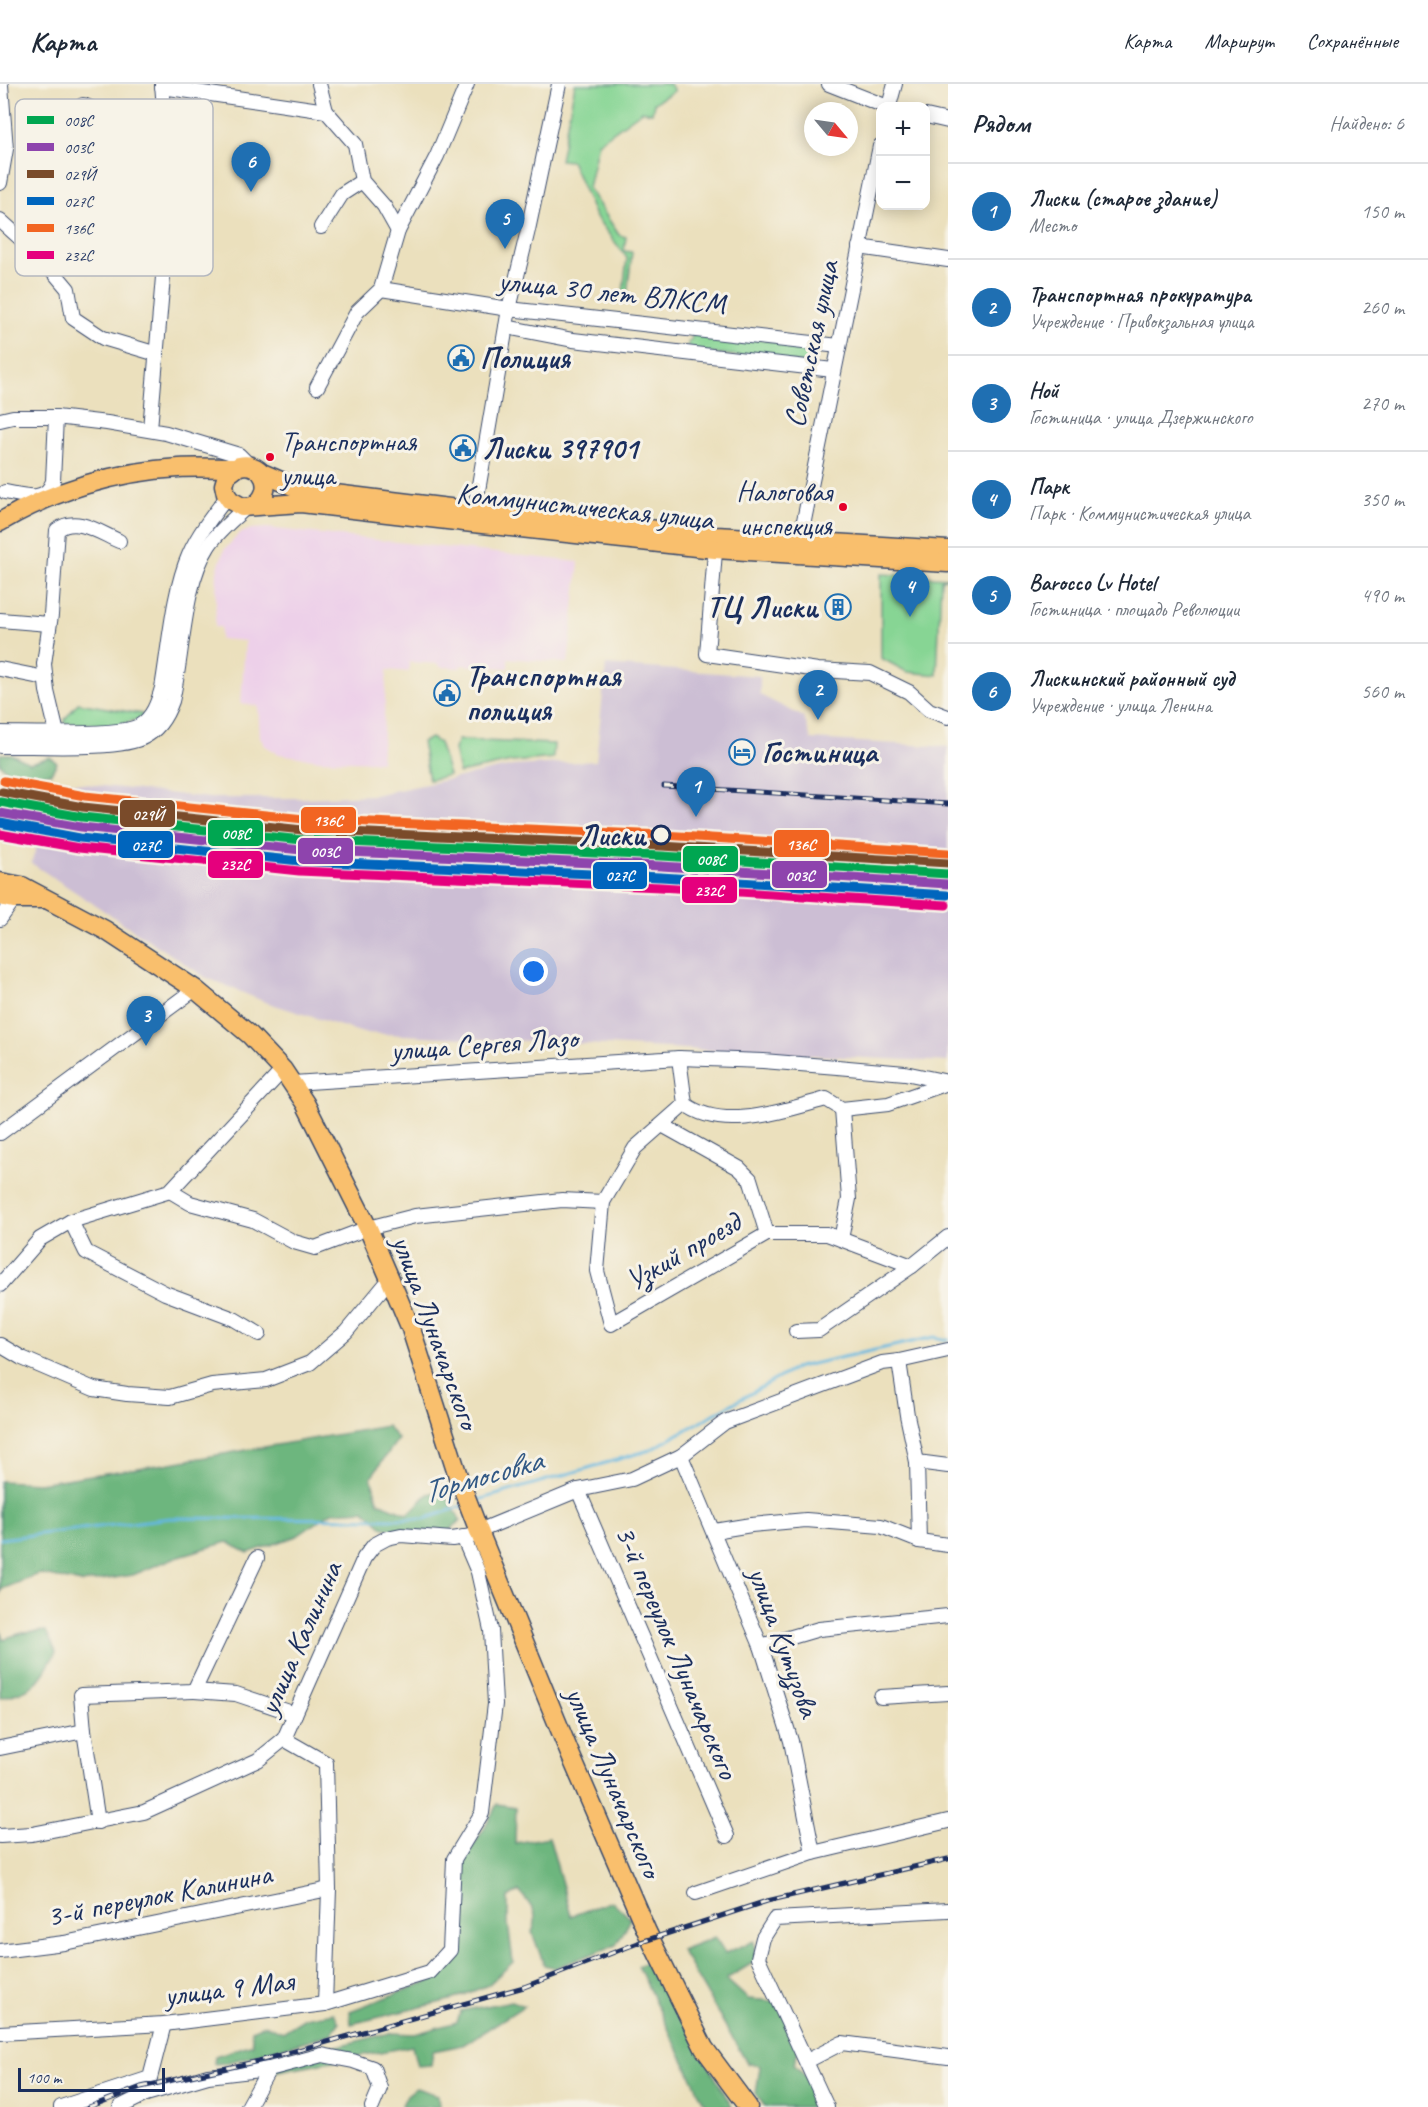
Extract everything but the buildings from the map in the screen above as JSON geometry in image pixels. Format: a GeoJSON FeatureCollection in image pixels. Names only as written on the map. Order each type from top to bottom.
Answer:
{"type":"FeatureCollection","features":[{"type":"Feature","properties":{"kind":"main road","name":"Коммунистическая улица"},"geometry":{"type":"LineString","coordinates":[[0,522],[60,493],[93,483],[145,471],[180,468],[248,469],[302,490],[474,517]]}},
{"type":"Feature","properties":{"kind":"main road"},"geometry":{"type":"LineString","coordinates":[[180,468],[226,494],[237,505],[249,506],[262,499],[266,489],[248,469],[227,475],[226,494]]}},
{"type":"Feature","properties":{"kind":"main road","name":"Коммунистическая улица"},"geometry":{"type":"LineString","coordinates":[[249,506],[301,502],[716,542],[798,547],[948,550]]}},
{"type":"Feature","properties":{"kind":"main road","name":"Коммунистическая улица"},"geometry":{"type":"LineString","coordinates":[[798,547],[948,563]]}},
{"type":"Feature","properties":{"kind":"main road"},"geometry":{"type":"LineString","coordinates":[[0,882],[12,894]]}},
{"type":"Feature","properties":{"kind":"main road","name":"улица Луначарского"},"geometry":{"type":"LineString","coordinates":[[12,894],[46,898],[105,930],[195,989],[250,1035],[288,1076],[306,1103],[368,1228],[411,1329],[459,1479],[474,1534],[647,1932],[704,2048],[748,2107]]}},
{"type":"Feature","properties":{"kind":"street"},"geometry":{"type":"LineString","coordinates":[[319,84],[330,115],[355,144],[362,181],[384,206],[398,231]]}},
{"type":"Feature","properties":{"kind":"street"},"geometry":{"type":"LineString","coordinates":[[317,387],[357,312],[381,289],[398,231],[437,156],[467,84]]}},
{"type":"Feature","properties":{"kind":"street"},"geometry":{"type":"LineString","coordinates":[[474,517],[509,309],[559,84]]}},
{"type":"Feature","properties":{"kind":"street"},"geometry":{"type":"LineString","coordinates":[[829,84],[876,102]]}},
{"type":"Feature","properties":{"kind":"street"},"geometry":{"type":"LineString","coordinates":[[888,102],[895,84]]}},
{"type":"Feature","properties":{"kind":"street"},"geometry":{"type":"LineString","coordinates":[[0,183],[6,148],[1,85]]}},
{"type":"Feature","properties":{"kind":"street"},"geometry":{"type":"LineString","coordinates":[[162,86],[330,115]]}},
{"type":"Feature","properties":{"kind":"street"},"geometry":{"type":"LineString","coordinates":[[930,117],[948,121]]}},
{"type":"Feature","properties":{"kind":"street","name":"Советская улица"},"geometry":{"type":"LineString","coordinates":[[798,547],[878,156]]}},
{"type":"Feature","properties":{"kind":"street"},"geometry":{"type":"LineString","coordinates":[[321,227],[342,194],[362,181]]}},
{"type":"Feature","properties":{"kind":"street"},"geometry":{"type":"LineString","coordinates":[[0,220],[15,234]]}},
{"type":"Feature","properties":{"kind":"street"},"geometry":{"type":"LineString","coordinates":[[859,247],[948,260]]}},
{"type":"Feature","properties":{"kind":"street"},"geometry":{"type":"LineString","coordinates":[[57,276],[68,289],[73,318],[103,338],[157,354]]}},
{"type":"Feature","properties":{"kind":"street"},"geometry":{"type":"LineString","coordinates":[[150,429],[163,276]]}},
{"type":"Feature","properties":{"kind":"street","name":"улица 30 лет ВЛКСМ"},"geometry":{"type":"LineString","coordinates":[[381,289],[509,309],[839,346]]}},
{"type":"Feature","properties":{"kind":"street","name":"улица 30 лет ВЛКСМ"},"geometry":{"type":"LineString","coordinates":[[506,327],[573,340],[833,370]]}},
{"type":"Feature","properties":{"kind":"street"},"geometry":{"type":"LineString","coordinates":[[0,420],[13,417],[56,417],[150,429],[238,455],[248,469]]}},
{"type":"Feature","properties":{"kind":"street"},"geometry":{"type":"LineString","coordinates":[[6,492],[34,498],[46,494],[51,488],[56,417]]}},
{"type":"Feature","properties":{"kind":"street"},"geometry":{"type":"LineString","coordinates":[[0,733],[112,732],[131,729],[150,717],[162,688],[179,590],[188,556],[226,494]]}},
{"type":"Feature","properties":{"kind":"street"},"geometry":{"type":"LineString","coordinates":[[0,746],[113,744],[134,741],[152,732],[165,716],[172,701],[191,593],[200,561],[215,537],[249,506]]}},
{"type":"Feature","properties":{"kind":"street"},"geometry":{"type":"LineString","coordinates":[[57,733],[45,678],[57,530],[69,523],[78,523],[119,541]]}},
{"type":"Feature","properties":{"kind":"street"},"geometry":{"type":"LineString","coordinates":[[716,542],[707,654],[819,669],[870,673],[909,692],[929,710],[948,717]]}},
{"type":"Feature","properties":{"kind":"street"},"geometry":{"type":"LineString","coordinates":[[0,620],[49,624]]}},
{"type":"Feature","properties":{"kind":"street"},"geometry":{"type":"LineString","coordinates":[[0,669],[45,678]]}},
{"type":"Feature","properties":{"kind":"street"},"geometry":{"type":"LineString","coordinates":[[0,920],[12,894]]}},
{"type":"Feature","properties":{"kind":"street"},"geometry":{"type":"LineString","coordinates":[[0,1132],[195,989]]}},
{"type":"Feature","properties":{"kind":"street"},"geometry":{"type":"LineString","coordinates":[[170,1191],[190,1203],[254,1220],[294,1242],[315,1248],[368,1228],[415,1216],[562,1200],[603,1202],[635,1148],[685,1104],[679,1058]]}},
{"type":"Feature","properties":{"kind":"street","name":"улица Сергея Лазо"},"geometry":{"type":"LineString","coordinates":[[288,1076],[679,1058],[837,1067],[904,1073],[948,1082]]}},
{"type":"Feature","properties":{"kind":"street"},"geometry":{"type":"LineString","coordinates":[[0,1285],[40,1239],[71,1221],[170,1191],[288,1076]]}},
{"type":"Feature","properties":{"kind":"street","name":"улица Сергея Лазо"},"geometry":{"type":"LineString","coordinates":[[685,1104],[694,1111],[726,1118],[772,1114],[826,1099],[842,1109],[888,1104],[948,1082]]}},
{"type":"Feature","properties":{"kind":"street"},"geometry":{"type":"LineString","coordinates":[[841,1239],[849,1199],[842,1109]]}},
{"type":"Feature","properties":{"kind":"street"},"geometry":{"type":"LineString","coordinates":[[662,1125],[740,1168],[750,1179],[767,1234]]}},
{"type":"Feature","properties":{"kind":"street","name":"Узкий проезд"},"geometry":{"type":"LineString","coordinates":[[603,1202],[597,1271],[611,1324],[767,1234],[827,1234],[912,1266]]}},
{"type":"Feature","properties":{"kind":"street"},"geometry":{"type":"LineString","coordinates":[[71,1221],[86,1252],[165,1293],[234,1319],[259,1334]]}},
{"type":"Feature","properties":{"kind":"street"},"geometry":{"type":"LineString","coordinates":[[796,1331],[819,1330],[912,1266],[948,1237]]}},
{"type":"Feature","properties":{"kind":"street"},"geometry":{"type":"LineString","coordinates":[[0,1346],[94,1389],[170,1397],[212,1385],[266,1380],[310,1363],[346,1332],[390,1279]]}},
{"type":"Feature","properties":{"kind":"street"},"geometry":{"type":"LineString","coordinates":[[474,1534],[578,1490],[632,1479],[681,1456],[725,1422],[882,1363],[948,1350]]}},
{"type":"Feature","properties":{"kind":"street"},"geometry":{"type":"LineString","coordinates":[[899,1361],[917,1462],[919,1541]]}},
{"type":"Feature","properties":{"kind":"street","name":"улица Кутузова"},"geometry":{"type":"LineString","coordinates":[[681,1456],[761,1646],[791,1741],[813,1853]]}},
{"type":"Feature","properties":{"kind":"street"},"geometry":{"type":"LineString","coordinates":[[917,1462],[948,1466]]}},
{"type":"Feature","properties":{"kind":"street","name":"3-й переулок Луначарского"},"geometry":{"type":"LineString","coordinates":[[578,1490],[727,1836]]}},
{"type":"Feature","properties":{"kind":"street"},"geometry":{"type":"LineString","coordinates":[[714,1531],[806,1520],[881,1526],[918,1524]]}},
{"type":"Feature","properties":{"kind":"street"},"geometry":{"type":"LineString","coordinates":[[881,1526],[919,1541],[948,1545]]}},
{"type":"Feature","properties":{"kind":"street","name":"улица Калинина"},"geometry":{"type":"LineString","coordinates":[[0,1836],[32,1834],[144,1812],[258,1760],[285,1739],[364,1558],[374,1545],[387,1538],[401,1535],[452,1539],[474,1534]]}},
{"type":"Feature","properties":{"kind":"street","name":"улица 9 Мая"},"geometry":{"type":"LineString","coordinates":[[0,2033],[164,2024],[325,2004],[430,1972],[450,1950],[454,1859],[482,1813],[495,1704],[491,1630],[478,1572],[474,1534]]}},
{"type":"Feature","properties":{"kind":"street"},"geometry":{"type":"LineString","coordinates":[[195,1691],[257,1558]]}},
{"type":"Feature","properties":{"kind":"street"},"geometry":{"type":"LineString","coordinates":[[761,1646],[819,1629],[948,1616]]}},
{"type":"Feature","properties":{"kind":"street"},"geometry":{"type":"LineString","coordinates":[[98,1822],[84,1731],[81,1695],[195,1691],[236,1694],[295,1714]]}},
{"type":"Feature","properties":{"kind":"street"},"geometry":{"type":"LineString","coordinates":[[882,1697],[948,1693]]}},
{"type":"Feature","properties":{"kind":"street"},"geometry":{"type":"LineString","coordinates":[[0,1748],[84,1731]]}},
{"type":"Feature","properties":{"kind":"street"},"geometry":{"type":"LineString","coordinates":[[285,1739],[326,1763],[329,1889],[325,2004]]}},
{"type":"Feature","properties":{"kind":"street"},"geometry":{"type":"LineString","coordinates":[[696,1893],[813,1853],[948,1821]]}},
{"type":"Feature","properties":{"kind":"street","name":"3-й переулок Калинина"},"geometry":{"type":"LineString","coordinates":[[0,1951],[64,1943],[329,1889]]}},
{"type":"Feature","properties":{"kind":"street"},"geometry":{"type":"LineString","coordinates":[[827,2107],[758,1958],[763,1938],[775,1919],[948,1910]]}},
{"type":"Feature","properties":{"kind":"street"},"geometry":{"type":"LineString","coordinates":[[62,2107],[150,2078],[164,2024]]}},
{"type":"Feature","properties":{"kind":"street"},"geometry":{"type":"LineString","coordinates":[[807,2061],[842,2043],[948,2057]]}},
{"type":"Feature","properties":{"kind":"street"},"geometry":{"type":"LineString","coordinates":[[120,2107],[143,2101],[208,2076],[269,2069],[322,2055],[373,2068],[380,2088],[372,2107]]}},
{"type":"Feature","properties":{"kind":"street"},"geometry":{"type":"LineString","coordinates":[[250,2103],[269,2069]]}},
{"type":"Feature","properties":{"kind":"street"},"geometry":{"type":"LineString","coordinates":[[242,2072],[250,2103]]}},
{"type":"Feature","properties":{"kind":"shaded area"},"geometry":{"type":"Polygon","coordinates":[[[267,528],[579,562],[568,663],[508,658],[508,668],[461,665],[460,668],[409,662],[409,672],[387,670],[381,762],[320,760],[279,754],[264,745],[260,737],[258,706],[241,704],[245,641],[220,639],[221,627],[215,627],[217,571],[224,550],[239,534],[251,529],[267,528]]]}},
{"type":"Feature","properties":{"kind":"shaded area"},"geometry":{"type":"Polygon","coordinates":[[[606,665],[760,676],[760,695],[804,717],[811,739],[948,747],[948,1062],[363,1033],[265,1002],[205,977],[31,863],[59,781],[210,798],[302,798],[374,795],[513,766],[596,761],[606,665]]]}},
{"type":"Feature","properties":{"kind":"green space"},"geometry":{"type":"Polygon","coordinates":[[[575,84],[670,84],[674,91],[654,103],[652,113],[642,111],[598,143],[588,188],[619,235],[626,237],[624,251],[632,252],[626,303],[622,302],[627,258],[595,216],[571,161],[560,160],[575,84]]]}},
{"type":"Feature","properties":{"kind":"green space"},"geometry":{"type":"Polygon","coordinates":[[[692,332],[810,345],[808,364],[687,350],[692,332]]]}},
{"type":"Feature","properties":{"kind":"green space"},"geometry":{"type":"Polygon","coordinates":[[[881,574],[948,578],[941,580],[937,675],[907,672],[881,658],[881,574]]]}},
{"type":"Feature","properties":{"kind":"green space"},"geometry":{"type":"Polygon","coordinates":[[[78,703],[142,714],[142,718],[118,725],[65,723],[65,719],[78,703]]]}},
{"type":"Feature","properties":{"kind":"green space"},"geometry":{"type":"Polygon","coordinates":[[[431,738],[439,743],[449,775],[429,780],[422,742],[431,738]]]}},
{"type":"Feature","properties":{"kind":"green space"},"geometry":{"type":"Polygon","coordinates":[[[458,740],[554,744],[553,758],[511,762],[459,773],[454,749],[458,740]]]}},
{"type":"Feature","properties":{"kind":"green space"},"geometry":{"type":"Polygon","coordinates":[[[0,754],[11,754],[30,763],[50,757],[57,763],[51,773],[14,777],[0,764],[0,754]]]}},
{"type":"Feature","properties":{"kind":"green space"},"geometry":{"type":"Polygon","coordinates":[[[387,1426],[398,1439],[371,1477],[378,1502],[408,1514],[428,1494],[443,1490],[460,1520],[448,1533],[410,1532],[384,1528],[364,1510],[332,1512],[297,1536],[248,1553],[227,1542],[176,1557],[133,1575],[82,1583],[39,1574],[2,1589],[0,1595],[0,1481],[39,1483],[387,1426]]]}},
{"type":"Feature","properties":{"kind":"green space"},"geometry":{"type":"Polygon","coordinates":[[[0,1629],[3,1639],[22,1633],[46,1631],[56,1652],[35,1684],[22,1692],[0,1698],[0,1629]]]}},
{"type":"Feature","properties":{"kind":"green space"},"geometry":{"type":"Polygon","coordinates":[[[497,1804],[516,1807],[515,1843],[549,1837],[571,1916],[612,1901],[631,1919],[616,1945],[555,1968],[544,1965],[532,1932],[535,1915],[519,1891],[508,1898],[508,1923],[513,1962],[488,1985],[454,1999],[351,2024],[350,2011],[432,1980],[454,1962],[461,1916],[464,1860],[497,1804]]]}},
{"type":"Feature","properties":{"kind":"green space"},"geometry":{"type":"Polygon","coordinates":[[[715,1937],[725,1953],[754,1941],[756,1961],[726,1979],[748,1999],[774,2001],[803,2035],[794,2064],[811,2083],[822,2107],[765,2107],[756,2094],[760,2066],[747,2063],[681,1950],[715,1937]]]}},
{"type":"Feature","properties":{"kind":"green space"},"geometry":{"type":"Polygon","coordinates":[[[650,1961],[732,2107],[706,2107],[638,1966],[650,1961]]]}},
{"type":"Feature","properties":{"kind":"green space"},"geometry":{"type":"Polygon","coordinates":[[[512,2001],[524,2006],[463,2045],[433,2051],[431,2065],[417,2066],[412,2046],[251,2076],[250,2068],[390,2033],[415,2034],[457,2022],[461,2011],[512,2001]]]}},
{"type":"Feature","properties":{"kind":"green space"},"geometry":{"type":"Polygon","coordinates":[[[334,2013],[339,2023],[331,2034],[226,2063],[214,2064],[215,2056],[253,2044],[251,2030],[265,2025],[283,2032],[305,2018],[334,2013]]]}},
{"type":"Feature","properties":{"kind":"green space"},"geometry":{"type":"Polygon","coordinates":[[[416,2088],[438,2095],[439,2107],[401,2107],[407,2095],[416,2088]]]}},
{"type":"Feature","properties":{"kind":"waterway","name":"Тормосовка"},"geometry":{"type":"LineString","coordinates":[[475,1501],[650,1450],[798,1367],[934,1337],[948,1340]]}},
{"type":"Feature","properties":{"kind":"waterway","name":"Тормосовка"},"geometry":{"type":"LineString","coordinates":[[0,1539],[170,1518],[424,1519],[463,1506]]}},
{"type":"Feature","properties":{"kind":"railway"},"geometry":{"type":"LineString","coordinates":[[664,786],[948,804]]}},
{"type":"Feature","properties":{"kind":"railway"},"geometry":{"type":"LineString","coordinates":[[0,809],[255,850],[309,855],[948,891]]}},
{"type":"Feature","properties":{"kind":"railway"},"geometry":{"type":"LineString","coordinates":[[89,2107],[141,2087],[259,2061],[524,1987],[638,1943],[767,1901],[948,1859]]}},
{"type":"Feature","properties":{"kind":"transit line","name":"136С"},"geometry":{"type":"LineString","coordinates":[[4,781],[85,796],[304,819],[663,835],[948,853]]}},
{"type":"Feature","properties":{"kind":"transit line","name":"029Й"},"geometry":{"type":"LineString","coordinates":[[2,792],[83,807],[303,830],[662,846],[948,863]]}},
{"type":"Feature","properties":{"kind":"transit line","name":"008С"},"geometry":{"type":"LineString","coordinates":[[0,802],[82,817],[302,840],[662,856],[948,874]]}},
{"type":"Feature","properties":{"kind":"transit line","name":"003С"},"geometry":{"type":"LineString","coordinates":[[0,813],[81,827],[301,850],[661,866],[947,884]]}},
{"type":"Feature","properties":{"kind":"transit line","name":"027С"},"geometry":{"type":"LineString","coordinates":[[0,823],[80,838],[300,861],[661,877],[947,895]]}},
{"type":"Feature","properties":{"kind":"transit line","name":"232C"},"geometry":{"type":"LineString","coordinates":[[0,834],[79,848],[299,871],[660,887],[946,905]]}},
{"type":"Feature","properties":{"kind":"place","name":"Лискинский районный суд"},"geometry":{"type":"Point","coordinates":[251,192]}},
{"type":"Feature","properties":{"kind":"place","name":"Barocco Lv Hotel"},"geometry":{"type":"Point","coordinates":[505,249]}},
{"type":"Feature","properties":{"kind":"place","name":"Полиция"},"geometry":{"type":"Point","coordinates":[461,358]}},
{"type":"Feature","properties":{"kind":"place","name":"Лиски 397901"},"geometry":{"type":"Point","coordinates":[463,448]}},
{"type":"Feature","properties":{"kind":"place","name":"Транспортная улица"},"geometry":{"type":"Point","coordinates":[270,457]}},
{"type":"Feature","properties":{"kind":"place","name":"Налоговая инспекция"},"geometry":{"type":"Point","coordinates":[843,507]}},
{"type":"Feature","properties":{"kind":"place","name":"ТЦ Лиски"},"geometry":{"type":"Point","coordinates":[838,607]}},
{"type":"Feature","properties":{"kind":"place","name":"Парк"},"geometry":{"type":"Point","coordinates":[910,617]}},
{"type":"Feature","properties":{"kind":"place","name":"Транспортная полиция"},"geometry":{"type":"Point","coordinates":[447,693]}},
{"type":"Feature","properties":{"kind":"place","name":"Транспортная прокуратура"},"geometry":{"type":"Point","coordinates":[818,720]}},
{"type":"Feature","properties":{"kind":"place","name":"Гостиница"},"geometry":{"type":"Point","coordinates":[742,752]}},
{"type":"Feature","properties":{"kind":"place","name":"Лиски (старое здание)"},"geometry":{"type":"Point","coordinates":[696,817]}},
{"type":"Feature","properties":{"kind":"place","name":"Лиски"},"geometry":{"type":"Point","coordinates":[661,835]}},
{"type":"Feature","properties":{"kind":"place","name":"Ной"},"geometry":{"type":"Point","coordinates":[146,1046]}}]}
